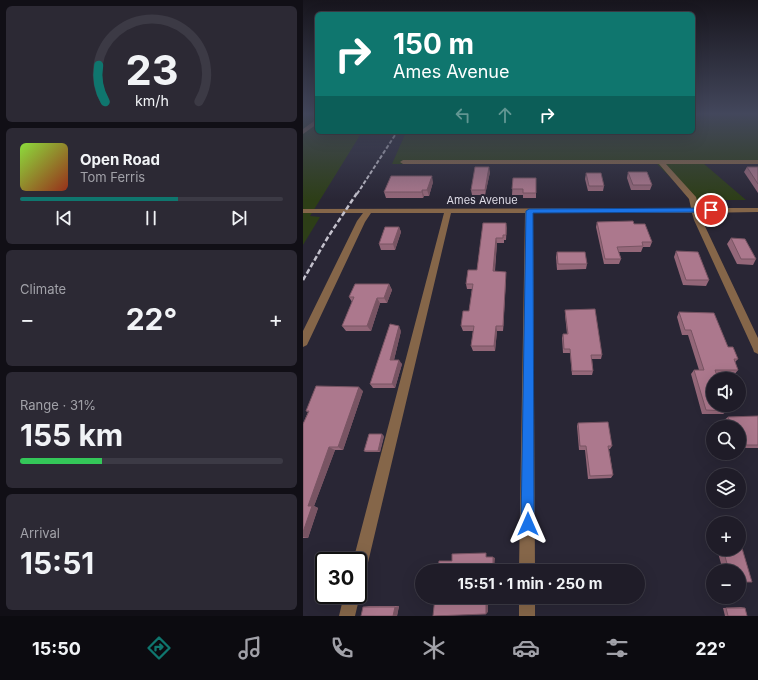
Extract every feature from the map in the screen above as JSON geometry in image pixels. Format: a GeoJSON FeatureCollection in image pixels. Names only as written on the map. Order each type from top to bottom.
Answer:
{"type":"FeatureCollection","features":[{"type":"Feature","properties":{"kind":"street"},"geometry":{"type":"LineString","coordinates":[[403,162],[758,162]]}},
{"type":"Feature","properties":{"kind":"street"},"geometry":{"type":"LineString","coordinates":[[661,162],[693,199],[697,220],[758,349]]}},
{"type":"Feature","properties":{"kind":"street","name":"Ames Avenue"},"geometry":{"type":"LineString","coordinates":[[303,211],[758,210]]}},
{"type":"Feature","properties":{"kind":"street"},"geometry":{"type":"LineString","coordinates":[[303,342],[361,222],[369,211]]}},
{"type":"Feature","properties":{"kind":"street"},"geometry":{"type":"LineString","coordinates":[[363,552],[448,211]]}},
{"type":"Feature","properties":{"kind":"street"},"geometry":{"type":"LineString","coordinates":[[527,564],[529,211]]}},
{"type":"Feature","properties":{"kind":"street"},"geometry":{"type":"LineString","coordinates":[[347,616],[350,604]]}},
{"type":"Feature","properties":{"kind":"street"},"geometry":{"type":"LineString","coordinates":[[527,604],[527,616]]}},
{"type":"Feature","properties":{"kind":"green space"},"geometry":{"type":"Polygon","coordinates":[[[303,143],[355,143],[310,216],[320,217],[303,245],[303,143]]]}},
{"type":"Feature","properties":{"kind":"green space"},"geometry":{"type":"Polygon","coordinates":[[[401,143],[758,143],[758,163],[703,163],[746,200],[693,200],[656,163],[392,164],[401,143]]]}},
{"type":"Feature","properties":{"kind":"building"},"geometry":{"type":"Polygon","coordinates":[[[475,167],[489,167],[485,190],[471,190],[475,167]]]}},
{"type":"Feature","properties":{"kind":"building"},"geometry":{"type":"Polygon","coordinates":[[[747,167],[758,167],[758,184],[747,167]]]}},
{"type":"Feature","properties":{"kind":"building"},"geometry":{"type":"Polygon","coordinates":[[[628,172],[647,172],[652,185],[633,185],[628,172]]]}},
{"type":"Feature","properties":{"kind":"building"},"geometry":{"type":"Polygon","coordinates":[[[586,173],[601,173],[604,186],[589,186],[586,173]]]}},
{"type":"Feature","properties":{"kind":"building"},"geometry":{"type":"Polygon","coordinates":[[[391,176],[432,176],[427,190],[422,190],[422,192],[384,192],[391,176]]]}},
{"type":"Feature","properties":{"kind":"building"},"geometry":{"type":"Polygon","coordinates":[[[513,178],[536,178],[536,193],[523,193],[523,189],[512,189],[513,178]]]}},
{"type":"Feature","properties":{"kind":"building"},"geometry":{"type":"Polygon","coordinates":[[[633,221],[634,224],[645,224],[652,242],[642,242],[643,246],[617,247],[621,259],[605,259],[597,222],[633,221]]]}},
{"type":"Feature","properties":{"kind":"building"},"geometry":{"type":"Polygon","coordinates":[[[483,223],[506,223],[506,235],[503,235],[503,238],[496,238],[493,271],[506,272],[503,326],[496,326],[494,346],[471,346],[474,326],[461,326],[463,311],[469,311],[473,284],[466,284],[468,270],[477,270],[483,223]]]}},
{"type":"Feature","properties":{"kind":"building"},"geometry":{"type":"Polygon","coordinates":[[[385,227],[399,227],[393,244],[379,244],[385,227]]]}},
{"type":"Feature","properties":{"kind":"building"},"geometry":{"type":"Polygon","coordinates":[[[731,238],[745,239],[756,259],[741,259],[731,238]]]}},
{"type":"Feature","properties":{"kind":"building"},"geometry":{"type":"Polygon","coordinates":[[[676,251],[698,252],[709,280],[686,280],[676,251]]]}},
{"type":"Feature","properties":{"kind":"building"},"geometry":{"type":"Polygon","coordinates":[[[557,252],[585,252],[587,264],[558,264],[557,252]]]}},
{"type":"Feature","properties":{"kind":"building"},"geometry":{"type":"Polygon","coordinates":[[[355,284],[389,284],[384,298],[377,298],[367,326],[342,326],[354,297],[349,297],[355,284]]]}},
{"type":"Feature","properties":{"kind":"building"},"geometry":{"type":"Polygon","coordinates":[[[595,309],[602,355],[591,355],[593,371],[572,371],[570,349],[564,349],[563,334],[568,334],[565,310],[595,309]]]}},
{"type":"Feature","properties":{"kind":"building"},"geometry":{"type":"Polygon","coordinates":[[[679,312],[714,313],[728,347],[733,347],[738,359],[734,359],[738,370],[715,370],[716,372],[706,372],[706,410],[694,370],[704,370],[691,330],[685,330],[679,312]]]}},
{"type":"Feature","properties":{"kind":"building"},"geometry":{"type":"Polygon","coordinates":[[[390,324],[399,326],[390,360],[399,360],[392,384],[370,384],[390,324]]]}},
{"type":"Feature","properties":{"kind":"building"},"geometry":{"type":"Polygon","coordinates":[[[316,386],[359,387],[338,447],[329,447],[308,506],[312,506],[303,532],[303,424],[309,411],[306,411],[316,386]]]}},
{"type":"Feature","properties":{"kind":"building"},"geometry":{"type":"Polygon","coordinates":[[[758,416],[758,445],[746,445],[746,420],[729,420],[728,417],[758,416]]]}},
{"type":"Feature","properties":{"kind":"building"},"geometry":{"type":"Polygon","coordinates":[[[608,422],[612,446],[608,446],[613,475],[590,476],[586,446],[580,446],[578,423],[608,422]]]}},
{"type":"Feature","properties":{"kind":"building"},"geometry":{"type":"Polygon","coordinates":[[[369,434],[382,434],[378,451],[364,451],[369,434]]]}},
{"type":"Feature","properties":{"kind":"building"},"geometry":{"type":"Polygon","coordinates":[[[486,553],[486,557],[493,557],[493,564],[439,564],[439,561],[452,561],[452,554],[486,553]]]}},
{"type":"Feature","properties":{"kind":"building"},"geometry":{"type":"Polygon","coordinates":[[[725,556],[744,556],[752,582],[746,582],[746,564],[727,564],[725,556]]]}},
{"type":"Feature","properties":{"kind":"building"},"geometry":{"type":"Polygon","coordinates":[[[434,604],[486,604],[486,614],[433,616],[434,604]]]}},
{"type":"Feature","properties":{"kind":"building"},"geometry":{"type":"Polygon","coordinates":[[[363,607],[395,607],[393,616],[361,616],[363,607]]]}},
{"type":"Feature","properties":{"kind":"building"},"geometry":{"type":"Polygon","coordinates":[[[726,608],[745,608],[747,616],[728,616],[726,608]]]}},
{"type":"Feature","properties":{"kind":"railway"},"geometry":{"type":"LineString","coordinates":[[357,194],[390,143]]}},
{"type":"Feature","properties":{"kind":"railway"},"geometry":{"type":"LineString","coordinates":[[303,280],[328,237],[357,193]]}},
{"type":"Feature","properties":{"kind":"route"},"geometry":{"type":"LineString","coordinates":[[528,524],[529,211],[711,210]]}}]}
